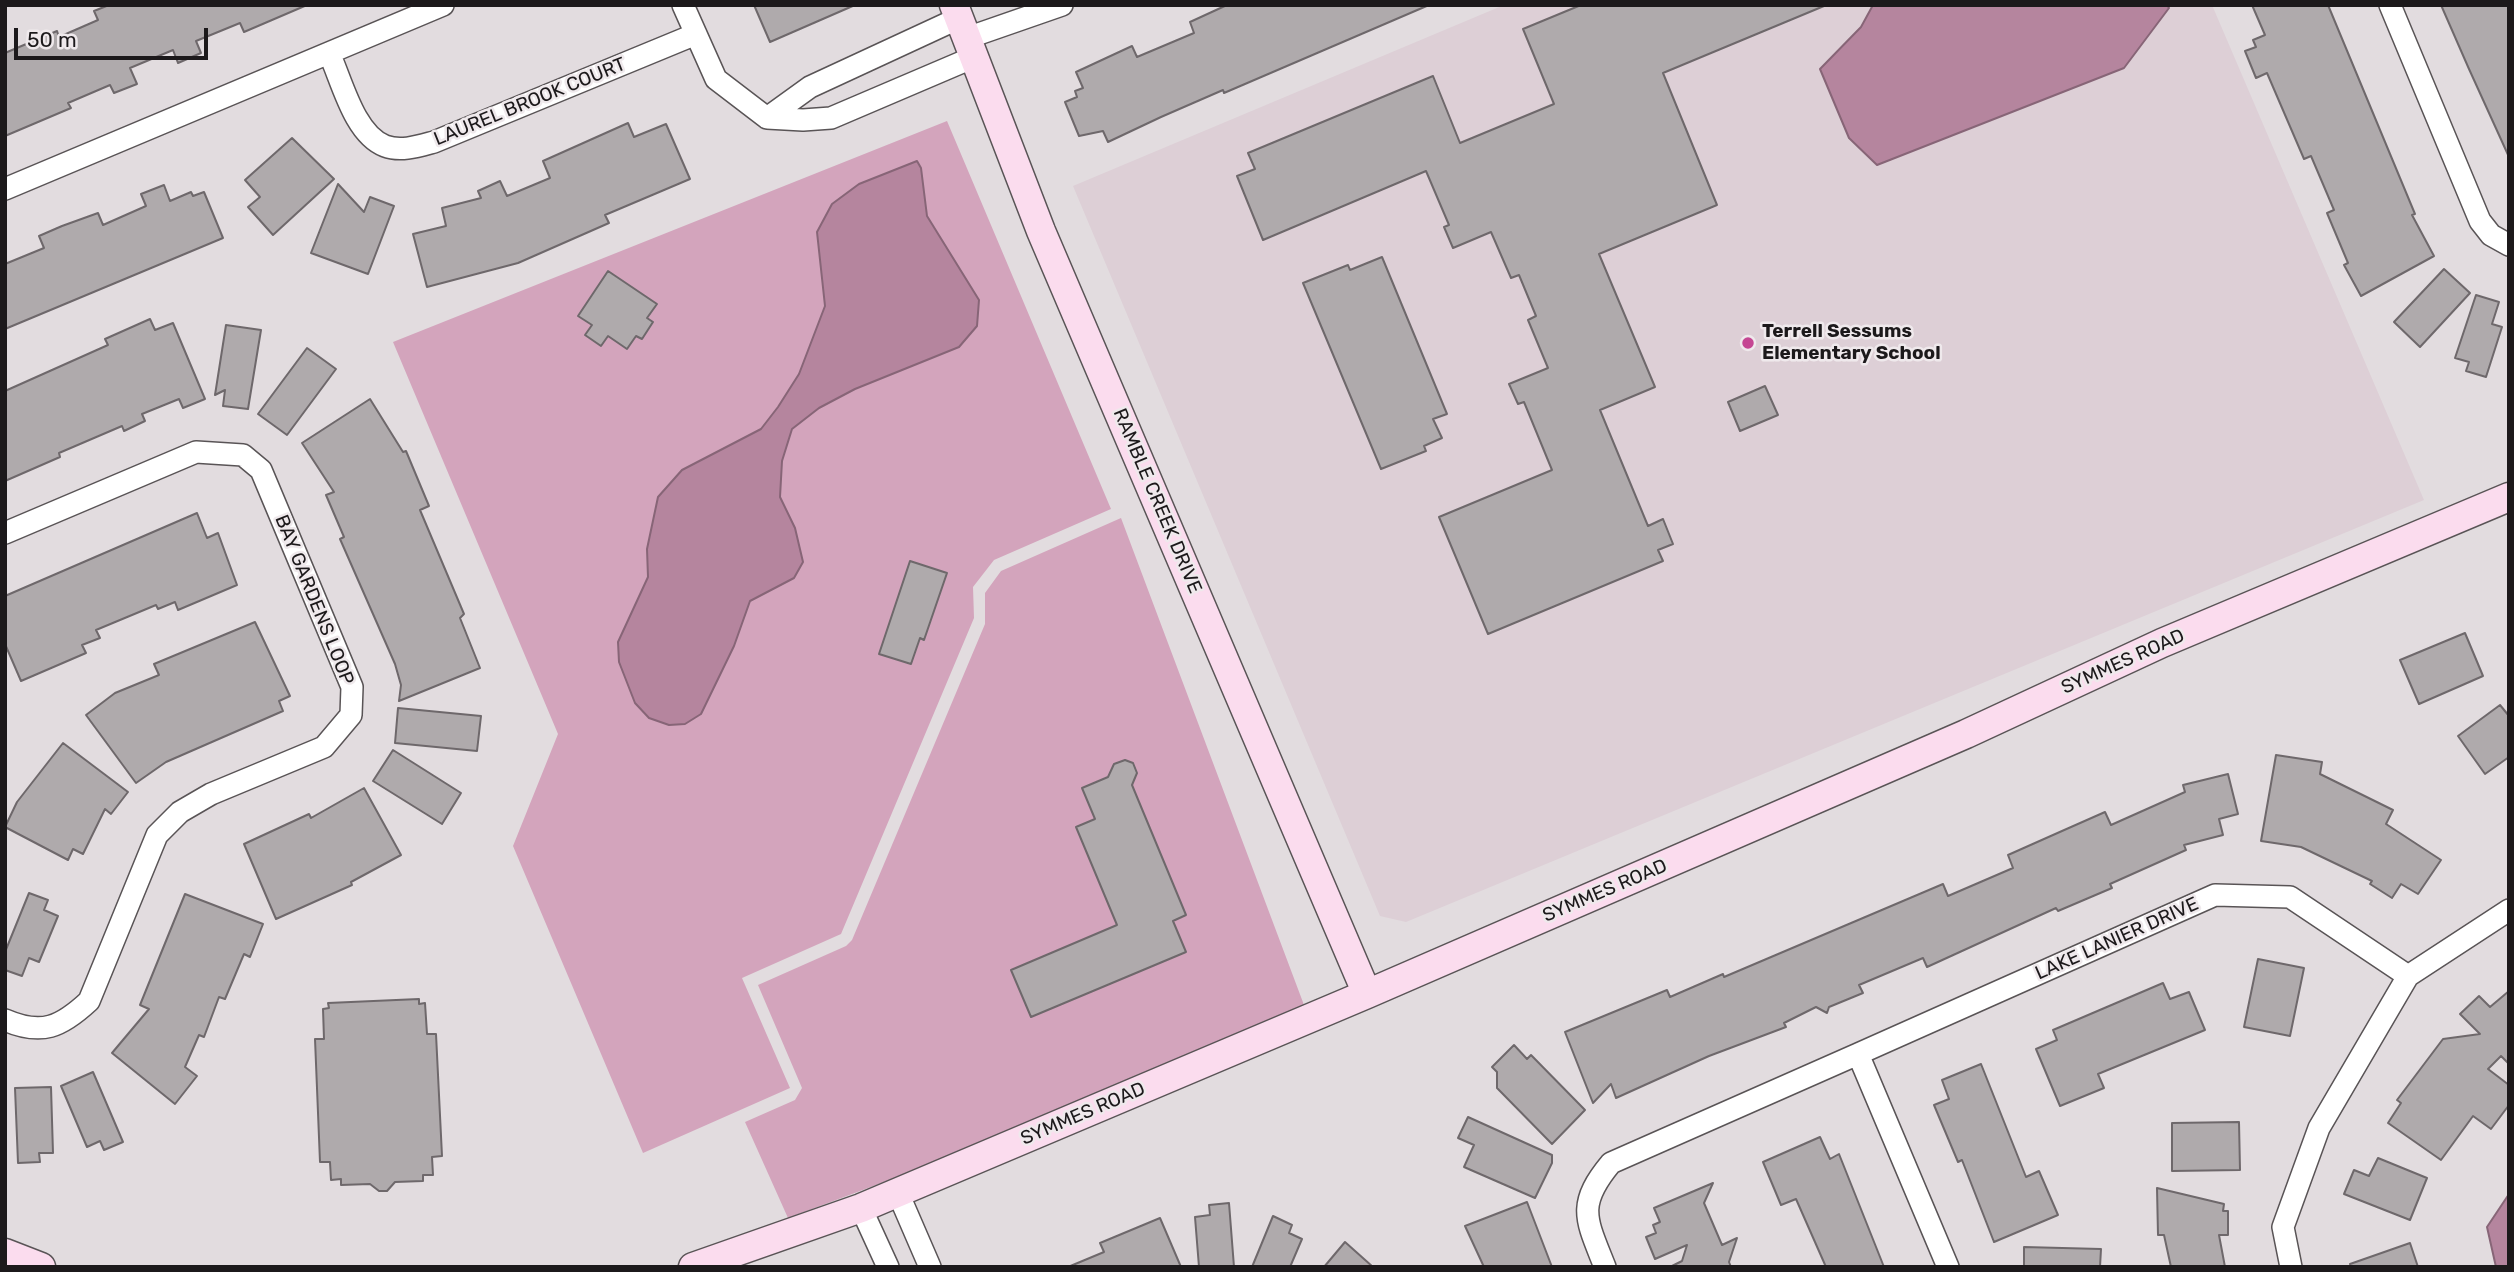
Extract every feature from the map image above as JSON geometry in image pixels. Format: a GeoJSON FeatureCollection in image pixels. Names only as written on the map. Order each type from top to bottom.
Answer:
{"type":"FeatureCollection","features":[{"type":"Feature","properties":{"kind":"street"},"geometry":{"type":"LineString","coordinates":[[5,190],[443,5]]}},
{"type":"Feature","properties":{"kind":"street"},"geometry":{"type":"LineString","coordinates":[[684,5],[716,79],[767,118],[831,118],[964,29]]}},
{"type":"Feature","properties":{"kind":"street"},"geometry":{"type":"LineString","coordinates":[[767,118],[810,87],[964,29],[1062,5]]}},
{"type":"Feature","properties":{"kind":"street"},"geometry":{"type":"LineString","coordinates":[[2389,5],[2480,221],[2491,235],[2509,245]]}},
{"type":"Feature","properties":{"kind":"street","name":"RAMBLE CREEK DRIVE"},"geometry":{"type":"LineString","coordinates":[[964,29],[1041,231],[1367,994]]}},
{"type":"Feature","properties":{"kind":"street","name":"LAUREL BROOK COURT"},"geometry":{"type":"LineString","coordinates":[[329,53],[361,125],[384,145],[407,149],[434,142],[696,34]]}},
{"type":"Feature","properties":{"kind":"street","name":"BAY GARDENS LOOP"},"geometry":{"type":"LineString","coordinates":[[5,533],[196,452],[243,454],[261,470],[352,687],[351,715],[324,747],[211,794],[180,812],[157,835],[89,1001],[71,1018],[45,1030],[5,1020]]}},
{"type":"Feature","properties":{"kind":"street","name":"SYMMES ROAD"},"geometry":{"type":"LineString","coordinates":[[693,1267],[898,1193],[1367,994],[1966,734],[2162,643],[2509,497]]}},
{"type":"Feature","properties":{"kind":"street","name":"LAKE LANIER DRIVE"},"geometry":{"type":"LineString","coordinates":[[1605,1267],[1587,1222],[1591,1187],[1611,1163],[2215,895],[2290,897],[2408,976]]}},
{"type":"Feature","properties":{"kind":"street"},"geometry":{"type":"LineString","coordinates":[[2291,1267],[2283,1227],[2319,1128],[2408,976],[2509,910]]}},
{"type":"Feature","properties":{"kind":"street"},"geometry":{"type":"LineString","coordinates":[[1858,1054],[1948,1267]]}},
{"type":"Feature","properties":{"kind":"street"},"geometry":{"type":"LineString","coordinates":[[898,1193],[930,1267]]}},
{"type":"Feature","properties":{"kind":"street"},"geometry":{"type":"LineString","coordinates":[[861,1208],[888,1267]]}},
{"type":"Feature","properties":{"kind":"street"},"geometry":{"type":"LineString","coordinates":[[5,1252],[41,1267]]}},
{"type":"Feature","properties":{"kind":"shaded area","name":"Terrell Sessums Elementary School"},"geometry":{"type":"Polygon","coordinates":[[[1504,5],[2212,5],[2424,500],[1406,922],[1380,916],[1073,186],[1504,5]]]}},
{"type":"Feature","properties":{"kind":"shaded area"},"geometry":{"type":"Polygon","coordinates":[[[1873,5],[2167,5],[2169,8],[2124,68],[1877,165],[1849,138],[1820,69],[1861,27],[1873,5]]]}},
{"type":"Feature","properties":{"kind":"shaded area"},"geometry":{"type":"Polygon","coordinates":[[[947,121],[1111,509],[994,560],[973,587],[974,618],[841,934],[742,978],[790,1088],[643,1153],[513,846],[558,734],[393,342],[947,121]]]}},
{"type":"Feature","properties":{"kind":"shaded area"},"geometry":{"type":"Polygon","coordinates":[[[917,161],[921,168],[927,216],[979,300],[977,326],[959,347],[855,389],[819,408],[792,429],[782,461],[780,497],[795,528],[803,562],[794,578],[750,601],[734,646],[701,714],[685,724],[669,725],[649,718],[635,703],[619,662],[618,642],[648,577],[647,549],[658,497],[682,470],[761,429],[799,374],[825,306],[817,232],[832,204],[859,184],[917,161]]]}},
{"type":"Feature","properties":{"kind":"shaded area"},"geometry":{"type":"Polygon","coordinates":[[[1121,518],[1304,1005],[892,1179],[788,1218],[745,1122],[795,1100],[802,1088],[758,985],[846,946],[852,940],[985,624],[985,593],[1001,571],[1121,518]]]}},
{"type":"Feature","properties":{"kind":"shaded area"},"geometry":{"type":"Polygon","coordinates":[[[2509,1194],[2509,1267],[2496,1267],[2487,1227],[2509,1194]]]}},
{"type":"Feature","properties":{"kind":"building"},"geometry":{"type":"Polygon","coordinates":[[[109,5],[307,5],[244,32],[240,23],[196,41],[201,53],[178,63],[173,50],[130,68],[137,84],[114,93],[110,85],[68,103],[71,108],[5,136],[5,53],[57,31],[59,37],[98,20],[94,11],[109,5]]]}},
{"type":"Feature","properties":{"kind":"building"},"geometry":{"type":"Polygon","coordinates":[[[754,5],[855,5],[770,42],[754,5]]]}},
{"type":"Feature","properties":{"kind":"building"},"geometry":{"type":"Polygon","coordinates":[[[1227,5],[1429,5],[1224,93],[1223,90],[1108,142],[1103,131],[1079,136],[1065,102],[1077,97],[1075,91],[1083,88],[1076,72],[1132,46],[1137,57],[1194,33],[1190,22],[1227,5]]]}},
{"type":"Feature","properties":{"kind":"building"},"geometry":{"type":"Polygon","coordinates":[[[1581,5],[1824,6],[1663,73],[1717,205],[1599,254],[1655,387],[1600,410],[1648,526],[1663,519],[1673,544],[1658,550],[1663,561],[1488,634],[1439,517],[1552,470],[1524,402],[1518,404],[1509,384],[1548,368],[1528,320],[1536,316],[1519,275],[1511,278],[1491,232],[1453,248],[1444,227],[1449,225],[1426,171],[1263,240],[1237,176],[1255,169],[1248,153],[1433,76],[1460,143],[1554,104],[1523,29],[1581,5]]]}},
{"type":"Feature","properties":{"kind":"building"},"geometry":{"type":"Polygon","coordinates":[[[2252,5],[2328,5],[2415,214],[2412,215],[2434,256],[2361,296],[2344,265],[2348,263],[2327,213],[2334,210],[2311,156],[2304,159],[2267,73],[2256,78],[2245,51],[2256,47],[2253,40],[2265,35],[2252,5]]]}},
{"type":"Feature","properties":{"kind":"building"},"geometry":{"type":"Polygon","coordinates":[[[2441,5],[2509,5],[2509,157],[2469,69],[2441,5]]]}},
{"type":"Feature","properties":{"kind":"building"},"geometry":{"type":"Polygon","coordinates":[[[628,123],[634,137],[666,124],[690,179],[605,215],[609,223],[518,263],[427,287],[413,234],[446,226],[442,208],[481,198],[478,191],[500,181],[507,196],[550,178],[543,161],[628,123]]]}},
{"type":"Feature","properties":{"kind":"building"},"geometry":{"type":"Polygon","coordinates":[[[292,138],[334,179],[273,235],[248,207],[260,197],[245,180],[292,138]]]}},
{"type":"Feature","properties":{"kind":"building"},"geometry":{"type":"Polygon","coordinates":[[[338,184],[364,212],[370,197],[394,206],[368,274],[311,253],[338,184]]]}},
{"type":"Feature","properties":{"kind":"building"},"geometry":{"type":"Polygon","coordinates":[[[164,185],[170,201],[191,192],[193,196],[204,192],[223,238],[5,329],[5,264],[44,248],[39,236],[62,226],[98,213],[103,225],[146,206],[141,194],[164,185]]]}},
{"type":"Feature","properties":{"kind":"building"},"geometry":{"type":"Polygon","coordinates":[[[1382,257],[1447,414],[1433,419],[1442,438],[1424,446],[1426,451],[1381,469],[1303,283],[1348,265],[1350,270],[1382,257]]]}},
{"type":"Feature","properties":{"kind":"building"},"geometry":{"type":"Polygon","coordinates":[[[2444,269],[2470,293],[2420,347],[2394,322],[2444,269]]]}},
{"type":"Feature","properties":{"kind":"building"},"geometry":{"type":"Polygon","coordinates":[[[608,271],[657,304],[647,318],[653,322],[642,339],[636,336],[627,349],[608,336],[601,346],[585,335],[592,325],[578,316],[608,271]]]}},
{"type":"Feature","properties":{"kind":"building"},"geometry":{"type":"Polygon","coordinates":[[[2476,295],[2499,302],[2492,324],[2502,327],[2486,377],[2466,371],[2469,362],[2455,358],[2476,295]]]}},
{"type":"Feature","properties":{"kind":"building"},"geometry":{"type":"Polygon","coordinates":[[[150,319],[155,330],[173,323],[205,399],[183,408],[179,399],[142,414],[145,421],[124,431],[122,426],[59,453],[60,457],[5,481],[5,391],[108,345],[105,339],[150,319]]]}},
{"type":"Feature","properties":{"kind":"building"},"geometry":{"type":"Polygon","coordinates":[[[226,325],[261,330],[248,409],[223,406],[225,390],[215,395],[226,325]]]}},
{"type":"Feature","properties":{"kind":"building"},"geometry":{"type":"Polygon","coordinates":[[[307,348],[336,369],[287,435],[258,414],[307,348]]]}},
{"type":"Feature","properties":{"kind":"building"},"geometry":{"type":"Polygon","coordinates":[[[1765,386],[1778,415],[1740,431],[1728,402],[1765,386]]]}},
{"type":"Feature","properties":{"kind":"building"},"geometry":{"type":"Polygon","coordinates":[[[370,399],[403,452],[406,451],[429,506],[420,510],[464,614],[460,618],[480,668],[399,701],[401,685],[395,664],[340,539],[344,537],[326,495],[334,492],[302,443],[370,399]]]}},
{"type":"Feature","properties":{"kind":"building"},"geometry":{"type":"Polygon","coordinates":[[[197,513],[207,538],[218,533],[237,585],[178,610],[175,602],[158,609],[156,605],[96,630],[100,638],[82,645],[86,653],[21,681],[5,644],[5,596],[197,513]]]}},
{"type":"Feature","properties":{"kind":"building"},"geometry":{"type":"Polygon","coordinates":[[[910,561],[947,573],[924,640],[920,638],[911,664],[879,654],[910,561]]]}},
{"type":"Feature","properties":{"kind":"building"},"geometry":{"type":"Polygon","coordinates":[[[255,622],[290,696],[279,701],[283,711],[166,762],[136,783],[86,715],[115,693],[159,675],[154,664],[255,622]]]}},
{"type":"Feature","properties":{"kind":"building"},"geometry":{"type":"Polygon","coordinates":[[[2465,633],[2483,676],[2419,704],[2400,660],[2465,633]]]}},
{"type":"Feature","properties":{"kind":"building"},"geometry":{"type":"Polygon","coordinates":[[[2500,705],[2509,716],[2509,757],[2485,774],[2458,736],[2500,705]]]}},
{"type":"Feature","properties":{"kind":"building"},"geometry":{"type":"Polygon","coordinates":[[[398,708],[481,716],[477,751],[395,743],[398,708]]]}},
{"type":"Feature","properties":{"kind":"building"},"geometry":{"type":"Polygon","coordinates":[[[63,743],[128,792],[111,814],[105,809],[83,854],[73,849],[68,860],[5,827],[17,802],[63,743]]]}},
{"type":"Feature","properties":{"kind":"building"},"geometry":{"type":"Polygon","coordinates":[[[393,750],[461,793],[442,824],[373,781],[393,750]]]}},
{"type":"Feature","properties":{"kind":"building"},"geometry":{"type":"Polygon","coordinates":[[[2276,755],[2322,762],[2320,774],[2393,810],[2386,824],[2441,860],[2418,894],[2401,884],[2392,898],[2370,884],[2372,881],[2301,847],[2261,841],[2276,755]]]}},
{"type":"Feature","properties":{"kind":"building"},"geometry":{"type":"Polygon","coordinates":[[[1125,760],[1133,763],[1137,773],[1132,785],[1186,915],[1173,921],[1186,952],[1031,1017],[1011,970],[1117,925],[1076,827],[1095,819],[1082,788],[1108,777],[1114,764],[1125,760]]]}},
{"type":"Feature","properties":{"kind":"building"},"geometry":{"type":"Polygon","coordinates":[[[2228,774],[2238,814],[2219,819],[2223,835],[2184,845],[2186,850],[2110,884],[2112,888],[2058,911],[2056,908],[1927,967],[1923,958],[1859,985],[1863,993],[1829,1007],[1827,1013],[1816,1007],[1784,1023],[1786,1027],[1709,1056],[1616,1098],[1611,1084],[1593,1103],[1565,1032],[1667,990],[1670,997],[1723,974],[1724,977],[1943,884],[1948,896],[2013,868],[2008,855],[2105,812],[2111,825],[2185,792],[2183,785],[2228,774]]]}},
{"type":"Feature","properties":{"kind":"building"},"geometry":{"type":"Polygon","coordinates":[[[364,788],[401,855],[351,882],[352,885],[276,919],[244,844],[309,814],[311,818],[364,788]]]}},
{"type":"Feature","properties":{"kind":"building"},"geometry":{"type":"Polygon","coordinates":[[[29,893],[48,900],[44,910],[58,916],[39,962],[29,958],[22,976],[5,970],[5,952],[29,893]]]}},
{"type":"Feature","properties":{"kind":"building"},"geometry":{"type":"Polygon","coordinates":[[[185,894],[263,924],[250,957],[244,954],[225,999],[219,997],[204,1037],[199,1035],[185,1067],[197,1076],[175,1104],[112,1053],[149,1009],[140,1005],[185,894]]]}},
{"type":"Feature","properties":{"kind":"building"},"geometry":{"type":"Polygon","coordinates":[[[2258,959],[2304,968],[2290,1036],[2244,1027],[2258,959]]]}},
{"type":"Feature","properties":{"kind":"building"},"geometry":{"type":"Polygon","coordinates":[[[2163,983],[2170,999],[2189,992],[2205,1030],[2098,1074],[2104,1088],[2060,1106],[2036,1049],[2057,1040],[2053,1030],[2163,983]]]}},
{"type":"Feature","properties":{"kind":"building"},"geometry":{"type":"Polygon","coordinates":[[[2509,991],[2509,1064],[2501,1056],[2488,1069],[2509,1085],[2509,1105],[2491,1129],[2473,1116],[2441,1160],[2388,1123],[2401,1103],[2397,1100],[2443,1039],[2480,1034],[2460,1014],[2479,996],[2490,1007],[2509,991]]]}},
{"type":"Feature","properties":{"kind":"building"},"geometry":{"type":"Polygon","coordinates":[[[419,999],[419,1004],[425,1003],[427,1034],[436,1034],[442,1156],[432,1157],[433,1175],[423,1175],[423,1181],[395,1182],[387,1191],[379,1191],[370,1184],[341,1185],[341,1179],[331,1180],[330,1162],[320,1162],[315,1039],[324,1039],[323,1009],[329,1008],[328,1003],[419,999]]]}},
{"type":"Feature","properties":{"kind":"building"},"geometry":{"type":"Polygon","coordinates":[[[1514,1045],[1527,1059],[1531,1055],[1585,1110],[1552,1144],[1497,1088],[1497,1072],[1492,1067],[1514,1045]]]}},
{"type":"Feature","properties":{"kind":"building"},"geometry":{"type":"Polygon","coordinates":[[[1981,1064],[2026,1177],[2039,1171],[2058,1215],[1994,1242],[1962,1160],[1958,1162],[1934,1105],[1949,1099],[1942,1080],[1981,1064]]]}},
{"type":"Feature","properties":{"kind":"building"},"geometry":{"type":"Polygon","coordinates":[[[93,1072],[123,1142],[104,1150],[100,1141],[87,1147],[61,1086],[93,1072]]]}},
{"type":"Feature","properties":{"kind":"building"},"geometry":{"type":"Polygon","coordinates":[[[51,1087],[53,1153],[39,1153],[40,1162],[18,1163],[15,1088],[51,1087]]]}},
{"type":"Feature","properties":{"kind":"building"},"geometry":{"type":"Polygon","coordinates":[[[1468,1117],[1552,1155],[1552,1163],[1535,1198],[1464,1167],[1474,1145],[1458,1138],[1468,1117]]]}},
{"type":"Feature","properties":{"kind":"building"},"geometry":{"type":"Polygon","coordinates":[[[2239,1122],[2240,1170],[2172,1171],[2172,1123],[2239,1122]]]}},
{"type":"Feature","properties":{"kind":"building"},"geometry":{"type":"Polygon","coordinates":[[[1820,1137],[1830,1159],[1839,1154],[1884,1267],[1826,1267],[1796,1199],[1781,1205],[1763,1162],[1820,1137]]]}},
{"type":"Feature","properties":{"kind":"building"},"geometry":{"type":"Polygon","coordinates":[[[2378,1158],[2427,1178],[2410,1220],[2344,1194],[2354,1170],[2369,1176],[2378,1158]]]}},
{"type":"Feature","properties":{"kind":"building"},"geometry":{"type":"Polygon","coordinates":[[[1713,1183],[1704,1203],[1722,1245],[1737,1238],[1729,1262],[1731,1267],[1670,1267],[1682,1261],[1687,1245],[1655,1259],[1646,1237],[1656,1233],[1653,1225],[1660,1222],[1654,1208],[1713,1183]]]}},
{"type":"Feature","properties":{"kind":"building"},"geometry":{"type":"Polygon","coordinates":[[[2157,1188],[2224,1204],[2223,1211],[2228,1211],[2228,1235],[2219,1235],[2225,1267],[2171,1267],[2164,1235],[2158,1235],[2157,1188]]]}},
{"type":"Feature","properties":{"kind":"building"},"geometry":{"type":"Polygon","coordinates":[[[1527,1202],[1552,1267],[1484,1267],[1465,1226],[1527,1202]]]}},
{"type":"Feature","properties":{"kind":"building"},"geometry":{"type":"Polygon","coordinates":[[[1229,1203],[1234,1267],[1199,1267],[1195,1217],[1210,1215],[1209,1205],[1229,1203]]]}},
{"type":"Feature","properties":{"kind":"building"},"geometry":{"type":"Polygon","coordinates":[[[1273,1216],[1292,1225],[1289,1233],[1302,1239],[1290,1267],[1252,1267],[1273,1216]]]}},
{"type":"Feature","properties":{"kind":"building"},"geometry":{"type":"Polygon","coordinates":[[[1160,1218],[1181,1267],[1068,1267],[1104,1252],[1100,1243],[1160,1218]]]}},
{"type":"Feature","properties":{"kind":"building"},"geometry":{"type":"Polygon","coordinates":[[[1345,1242],[1373,1267],[1324,1267],[1345,1242]]]}},
{"type":"Feature","properties":{"kind":"building"},"geometry":{"type":"Polygon","coordinates":[[[2410,1243],[2418,1267],[2351,1267],[2350,1264],[2410,1243]]]}},
{"type":"Feature","properties":{"kind":"building"},"geometry":{"type":"Polygon","coordinates":[[[2024,1247],[2101,1249],[2100,1267],[2024,1267],[2024,1247]]]}},
{"type":"Feature","properties":{"kind":"place","name":"Terrell Sessums Elementary School"},"geometry":{"type":"Point","coordinates":[1748,343]}}]}
